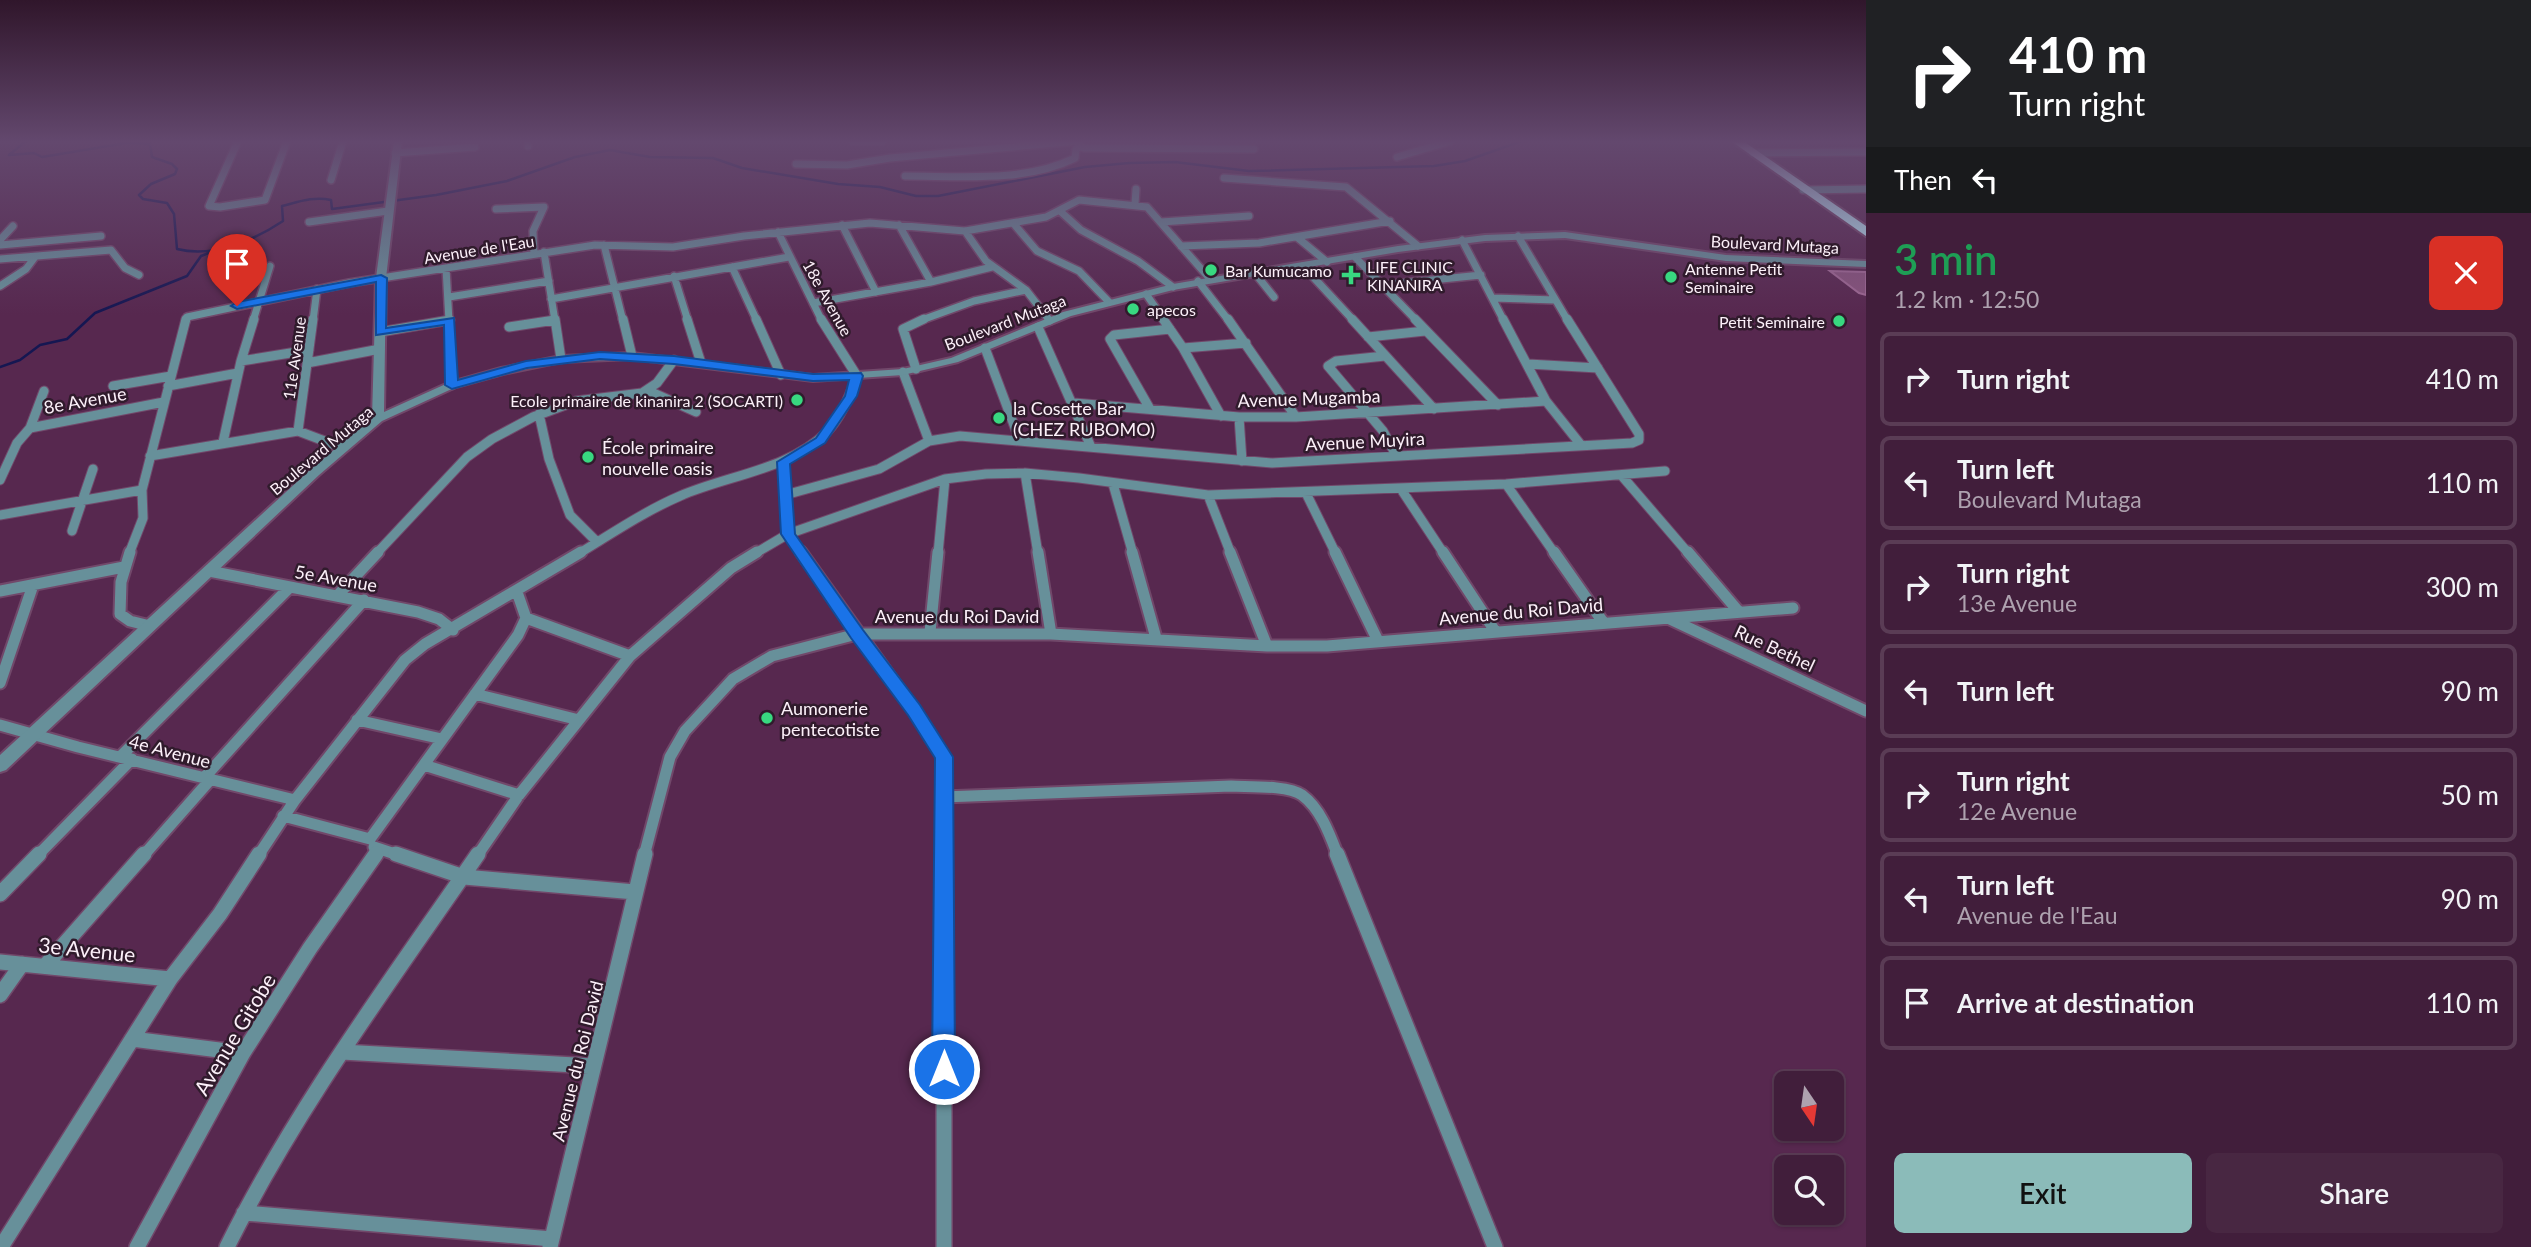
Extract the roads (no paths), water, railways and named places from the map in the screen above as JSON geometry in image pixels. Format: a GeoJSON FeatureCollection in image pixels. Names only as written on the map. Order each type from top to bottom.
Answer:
{"type":"FeatureCollection","features":[{"type":"Feature","properties":{"kind":"highway"},"geometry":{"type":"LineString","coordinates":[[1817,199],[1866,232]]}},
{"type":"Feature","properties":{"kind":"street"},"geometry":{"type":"LineString","coordinates":[[212,199],[209,206],[220,208],[265,199]]}},
{"type":"Feature","properties":{"kind":"street"},"geometry":{"type":"LineString","coordinates":[[377,419],[381,278],[389,199]]}},
{"type":"Feature","properties":{"kind":"street"},"geometry":{"type":"LineString","coordinates":[[1135,199],[1135,204],[1147,207],[1210,279]]}},
{"type":"Feature","properties":{"kind":"street"},"geometry":{"type":"LineString","coordinates":[[1362,199],[1418,246]]}},
{"type":"Feature","properties":{"kind":"street","name":"Avenue de l'Eau"},"geometry":{"type":"LineString","coordinates":[[150,626],[131,621],[120,614],[118,594],[124,566],[146,513],[146,499],[142,490],[187,317],[317,289],[604,244],[673,247],[778,232],[870,223],[965,231],[1046,217],[1079,200],[1135,204]]}},
{"type":"Feature","properties":{"kind":"street"},"geometry":{"type":"LineString","coordinates":[[496,209],[544,207],[533,232],[534,254]]}},
{"type":"Feature","properties":{"kind":"street"},"geometry":{"type":"LineString","coordinates":[[309,222],[388,211]]}},
{"type":"Feature","properties":{"kind":"street"},"geometry":{"type":"LineString","coordinates":[[1060,211],[1081,230],[1138,261],[1173,287]]}},
{"type":"Feature","properties":{"kind":"street"},"geometry":{"type":"LineString","coordinates":[[1161,222],[1249,216]]}},
{"type":"Feature","properties":{"kind":"street"},"geometry":{"type":"LineString","coordinates":[[1181,246],[1298,238],[1390,221]]}},
{"type":"Feature","properties":{"kind":"street"},"geometry":{"type":"LineString","coordinates":[[1013,223],[1037,251],[1079,271],[1109,302]]}},
{"type":"Feature","properties":{"kind":"street"},"geometry":{"type":"LineString","coordinates":[[842,225],[876,292]]}},
{"type":"Feature","properties":{"kind":"street"},"geometry":{"type":"LineString","coordinates":[[899,225],[931,282]]}},
{"type":"Feature","properties":{"kind":"street"},"geometry":{"type":"LineString","coordinates":[[0,243],[13,226]]}},
{"type":"Feature","properties":{"kind":"street"},"geometry":{"type":"LineString","coordinates":[[965,231],[992,267],[1026,290],[1050,321]]}},
{"type":"Feature","properties":{"kind":"street","name":"18e Avenue"},"geometry":{"type":"LineString","coordinates":[[778,232],[813,303],[857,376]]}},
{"type":"Feature","properties":{"kind":"street","name":"Boulevard Mutaga"},"geometry":{"type":"LineString","coordinates":[[0,765],[377,419],[452,385],[501,371],[561,359],[632,356],[813,378],[910,371],[985,348],[1050,321],[1109,302],[1198,281],[1462,240],[1565,235],[1726,258],[1866,264]]}},
{"type":"Feature","properties":{"kind":"street"},"geometry":{"type":"LineString","coordinates":[[0,243],[100,236]]}},
{"type":"Feature","properties":{"kind":"street","name":"Avenue Muyira"},"geometry":{"type":"LineString","coordinates":[[929,441],[960,436],[1272,463],[1639,440],[1639,434],[1518,236]]}},
{"type":"Feature","properties":{"kind":"street"},"geometry":{"type":"LineString","coordinates":[[1298,238],[1327,262]]}},
{"type":"Feature","properties":{"kind":"street"},"geometry":{"type":"LineString","coordinates":[[1462,240],[1546,401],[1581,445]]}},
{"type":"Feature","properties":{"kind":"street"},"geometry":{"type":"LineString","coordinates":[[604,244],[632,356]]}},
{"type":"Feature","properties":{"kind":"street"},"geometry":{"type":"LineString","coordinates":[[0,260],[111,250],[125,268],[139,275]]}},
{"type":"Feature","properties":{"kind":"street"},"geometry":{"type":"LineString","coordinates":[[544,252],[561,359]]}},
{"type":"Feature","properties":{"kind":"street"},"geometry":{"type":"LineString","coordinates":[[0,286],[26,269],[35,257]]}},
{"type":"Feature","properties":{"kind":"street"},"geometry":{"type":"LineString","coordinates":[[551,299],[789,257]]}},
{"type":"Feature","properties":{"kind":"street"},"geometry":{"type":"LineString","coordinates":[[1355,257],[1498,405]]}},
{"type":"Feature","properties":{"kind":"street"},"geometry":{"type":"LineString","coordinates":[[223,442],[241,361],[270,265]]}},
{"type":"Feature","properties":{"kind":"street"},"geometry":{"type":"LineString","coordinates":[[1303,266],[1434,408]]}},
{"type":"Feature","properties":{"kind":"street"},"geometry":{"type":"LineString","coordinates":[[732,267],[781,375]]}},
{"type":"Feature","properties":{"kind":"street"},"geometry":{"type":"LineString","coordinates":[[813,303],[931,282],[992,267]]}},
{"type":"Feature","properties":{"kind":"street"},"geometry":{"type":"LineString","coordinates":[[446,268],[452,385]]}},
{"type":"Feature","properties":{"kind":"street"},"geometry":{"type":"LineString","coordinates":[[1254,272],[1274,297]]}},
{"type":"Feature","properties":{"kind":"street"},"geometry":{"type":"LineString","coordinates":[[1382,285],[1481,275]]}},
{"type":"Feature","properties":{"kind":"street"},"geometry":{"type":"LineString","coordinates":[[674,276],[701,363]]}},
{"type":"Feature","properties":{"kind":"street"},"geometry":{"type":"LineString","coordinates":[[449,297],[549,281]]}},
{"type":"Feature","properties":{"kind":"street"},"geometry":{"type":"LineString","coordinates":[[1198,281],[1246,343],[1296,417]]}},
{"type":"Feature","properties":{"kind":"street","name":"11e Avenue"},"geometry":{"type":"LineString","coordinates":[[298,431],[317,289]]}},
{"type":"Feature","properties":{"kind":"street"},"geometry":{"type":"LineString","coordinates":[[785,495],[845,480],[887,464],[929,441],[910,371],[903,329],[974,301],[1026,290]]}},
{"type":"Feature","properties":{"kind":"street"},"geometry":{"type":"LineString","coordinates":[[1146,294],[1183,348],[1220,416]]}},
{"type":"Feature","properties":{"kind":"street"},"geometry":{"type":"LineString","coordinates":[[1493,298],[1555,300]]}},
{"type":"Feature","properties":{"kind":"street"},"geometry":{"type":"LineString","coordinates":[[380,332],[450,320]]}},
{"type":"Feature","properties":{"kind":"street"},"geometry":{"type":"LineString","coordinates":[[509,327],[555,320]]}},
{"type":"Feature","properties":{"kind":"street"},"geometry":{"type":"LineString","coordinates":[[1038,327],[1074,403],[1091,447]]}},
{"type":"Feature","properties":{"kind":"street"},"geometry":{"type":"LineString","coordinates":[[1150,409],[1110,339],[1114,335],[1170,329]]}},
{"type":"Feature","properties":{"kind":"street"},"geometry":{"type":"LineString","coordinates":[[1368,337],[1425,331]]}},
{"type":"Feature","properties":{"kind":"street"},"geometry":{"type":"LineString","coordinates":[[1183,348],[1246,343]]}},
{"type":"Feature","properties":{"kind":"street"},"geometry":{"type":"LineString","coordinates":[[985,348],[1020,441]]}},
{"type":"Feature","properties":{"kind":"street"},"geometry":{"type":"LineString","coordinates":[[307,363],[380,349]]}},
{"type":"Feature","properties":{"kind":"street"},"geometry":{"type":"LineString","coordinates":[[241,361],[309,350]]}},
{"type":"Feature","properties":{"kind":"street"},"geometry":{"type":"LineString","coordinates":[[1385,356],[1336,361],[1328,366],[1383,431],[1396,455]]}},
{"type":"Feature","properties":{"kind":"street"},"geometry":{"type":"LineString","coordinates":[[337,596],[467,457],[508,428],[539,414],[590,397],[622,396],[647,390],[674,360]]}},
{"type":"Feature","properties":{"kind":"street"},"geometry":{"type":"LineString","coordinates":[[1528,364],[1598,368]]}},
{"type":"Feature","properties":{"kind":"street"},"geometry":{"type":"LineString","coordinates":[[168,386],[238,373]]}},
{"type":"Feature","properties":{"kind":"street"},"geometry":{"type":"LineString","coordinates":[[113,386],[171,376]]}},
{"type":"Feature","properties":{"kind":"street"},"geometry":{"type":"LineString","coordinates":[[1,1247],[170,979],[220,914],[283,816],[405,660],[425,644],[697,486],[783,462],[820,440],[851,396],[857,376]]}},
{"type":"Feature","properties":{"kind":"street"},"geometry":{"type":"LineString","coordinates":[[647,390],[696,412]]}},
{"type":"Feature","properties":{"kind":"street"},"geometry":{"type":"LineString","coordinates":[[30,428],[44,391]]}},
{"type":"Feature","properties":{"kind":"street","name":"Avenue Mugamba"},"geometry":{"type":"LineString","coordinates":[[1074,403],[1220,416],[1296,417],[1546,401]]}},
{"type":"Feature","properties":{"kind":"street","name":"8e Avenue"},"geometry":{"type":"LineString","coordinates":[[0,480],[18,443],[30,428],[164,402]]}},
{"type":"Feature","properties":{"kind":"street"},"geometry":{"type":"LineString","coordinates":[[539,414],[549,459],[570,515],[597,542]]}},
{"type":"Feature","properties":{"kind":"street"},"geometry":{"type":"LineString","coordinates":[[1239,417],[1242,461]]}},
{"type":"Feature","properties":{"kind":"street"},"geometry":{"type":"LineString","coordinates":[[150,456],[298,431],[343,448]]}},
{"type":"Feature","properties":{"kind":"street"},"geometry":{"type":"LineString","coordinates":[[783,462],[788,534],[857,634],[914,710],[944,757],[944,1247]]}},
{"type":"Feature","properties":{"kind":"street"},"geometry":{"type":"LineString","coordinates":[[72,531],[93,469]]}},
{"type":"Feature","properties":{"kind":"street"},"geometry":{"type":"LineString","coordinates":[[227,1247],[244,1213],[342,1052],[519,795],[630,656],[732,568],[788,534],[945,479],[986,474],[1025,473],[1208,495],[1506,484],[1665,471]]}},
{"type":"Feature","properties":{"kind":"street"},"geometry":{"type":"LineString","coordinates":[[1025,473],[1051,634]]}},
{"type":"Feature","properties":{"kind":"street"},"geometry":{"type":"LineString","coordinates":[[1622,476],[1739,612]]}},
{"type":"Feature","properties":{"kind":"street"},"geometry":{"type":"LineString","coordinates":[[930,632],[945,479]]}},
{"type":"Feature","properties":{"kind":"street"},"geometry":{"type":"LineString","coordinates":[[1113,484],[1156,638]]}},
{"type":"Feature","properties":{"kind":"street"},"geometry":{"type":"LineString","coordinates":[[1506,484],[1603,622]]}},
{"type":"Feature","properties":{"kind":"street"},"geometry":{"type":"LineString","coordinates":[[1401,489],[1495,631]]}},
{"type":"Feature","properties":{"kind":"street"},"geometry":{"type":"LineString","coordinates":[[0,515],[142,490]]}},
{"type":"Feature","properties":{"kind":"street"},"geometry":{"type":"LineString","coordinates":[[1306,493],[1378,641]]}},
{"type":"Feature","properties":{"kind":"street"},"geometry":{"type":"LineString","coordinates":[[1208,495],[1267,646]]}},
{"type":"Feature","properties":{"kind":"street"},"geometry":{"type":"LineString","coordinates":[[0,591],[124,566]]}},
{"type":"Feature","properties":{"kind":"street","name":"5e Avenue"},"geometry":{"type":"LineString","coordinates":[[209,571],[364,600],[439,619],[453,630]]}},
{"type":"Feature","properties":{"kind":"street"},"geometry":{"type":"LineString","coordinates":[[0,682],[33,585]]}},
{"type":"Feature","properties":{"kind":"street"},"geometry":{"type":"LineString","coordinates":[[0,894],[289,588]]}},
{"type":"Feature","properties":{"kind":"street"},"geometry":{"type":"LineString","coordinates":[[517,592],[526,618],[630,656]]}},
{"type":"Feature","properties":{"kind":"street"},"geometry":{"type":"LineString","coordinates":[[45,966],[364,600]]}},
{"type":"Feature","properties":{"kind":"street","name":"Avenue du Roi David"},"geometry":{"type":"LineString","coordinates":[[551,1243],[670,757],[685,731],[733,679],[772,656],[857,634],[1051,634],[1267,646],[1327,646],[1793,608]]}},
{"type":"Feature","properties":{"kind":"street","name":"Avenue Gitobe"},"geometry":{"type":"LineString","coordinates":[[137,1247],[243,1054],[424,765],[518,635],[526,618]]}},
{"type":"Feature","properties":{"kind":"street","name":"Rue Bethel"},"geometry":{"type":"LineString","coordinates":[[1668,618],[1866,711]]}},
{"type":"Feature","properties":{"kind":"street"},"geometry":{"type":"LineString","coordinates":[[475,694],[579,720]]}},
{"type":"Feature","properties":{"kind":"street"},"geometry":{"type":"LineString","coordinates":[[357,720],[442,739]]}},
{"type":"Feature","properties":{"kind":"street","name":"4e Avenue"},"geometry":{"type":"LineString","coordinates":[[0,725],[78,747],[295,800]]}},
{"type":"Feature","properties":{"kind":"street"},"geometry":{"type":"LineString","coordinates":[[424,765],[519,795]]}},
{"type":"Feature","properties":{"kind":"street"},"geometry":{"type":"LineString","coordinates":[[943,797],[1231,786],[1273,788],[1301,794],[1324,821],[1495,1247]]}},
{"type":"Feature","properties":{"kind":"street"},"geometry":{"type":"LineString","coordinates":[[283,816],[375,844],[464,877],[635,892]]}},
{"type":"Feature","properties":{"kind":"street","name":"3e Avenue"},"geometry":{"type":"LineString","coordinates":[[0,962],[170,979]]}},
{"type":"Feature","properties":{"kind":"street"},"geometry":{"type":"LineString","coordinates":[[0,995],[22,964]]}},
{"type":"Feature","properties":{"kind":"street"},"geometry":{"type":"LineString","coordinates":[[132,1039],[243,1054]]}},
{"type":"Feature","properties":{"kind":"street"},"geometry":{"type":"LineString","coordinates":[[342,1052],[593,1066]]}},
{"type":"Feature","properties":{"kind":"street"},"geometry":{"type":"LineString","coordinates":[[244,1213],[551,1243]]}},
{"type":"Feature","properties":{"kind":"waterway"},"geometry":{"type":"LineString","coordinates":[[144,199],[167,203],[174,214],[177,249],[191,251],[218,249],[246,241],[283,221],[282,206],[316,199]]}},
{"type":"Feature","properties":{"kind":"waterway"},"geometry":{"type":"LineString","coordinates":[[321,199],[331,200],[332,209],[405,199]]}},
{"type":"Feature","properties":{"kind":"waterway"},"geometry":{"type":"LineString","coordinates":[[0,367],[20,360],[40,345],[67,339],[95,313],[187,276],[201,256],[214,251]]}},
{"type":"Feature","properties":{"kind":"place","name":"Bar Kumucamo"},"geometry":{"type":"Point","coordinates":[1211,270]}},
{"type":"Feature","properties":{"kind":"place","name":"LIFE CLINIC KINANIRA"},"geometry":{"type":"Point","coordinates":[1351,275]}},
{"type":"Feature","properties":{"kind":"place","name":"Antenne Petit Seminaire"},"geometry":{"type":"Point","coordinates":[1671,277]}},
{"type":"Feature","properties":{"kind":"place","name":"apecos"},"geometry":{"type":"Point","coordinates":[1133,309]}},
{"type":"Feature","properties":{"kind":"place","name":"Petit Seminaire"},"geometry":{"type":"Point","coordinates":[1839,321]}},
{"type":"Feature","properties":{"kind":"place","name":"Ecole primaire de kinanira 2 (SOCARTI)"},"geometry":{"type":"Point","coordinates":[797,400]}},
{"type":"Feature","properties":{"kind":"place","name":"la Cosette Bar (CHEZ RUBOMO)"},"geometry":{"type":"Point","coordinates":[999,418]}},
{"type":"Feature","properties":{"kind":"place","name":"École primaire nouvelle oasis"},"geometry":{"type":"Point","coordinates":[588,457]}},
{"type":"Feature","properties":{"kind":"place","name":"Aumonerie pentecotiste"},"geometry":{"type":"Point","coordinates":[767,718]}}]}
